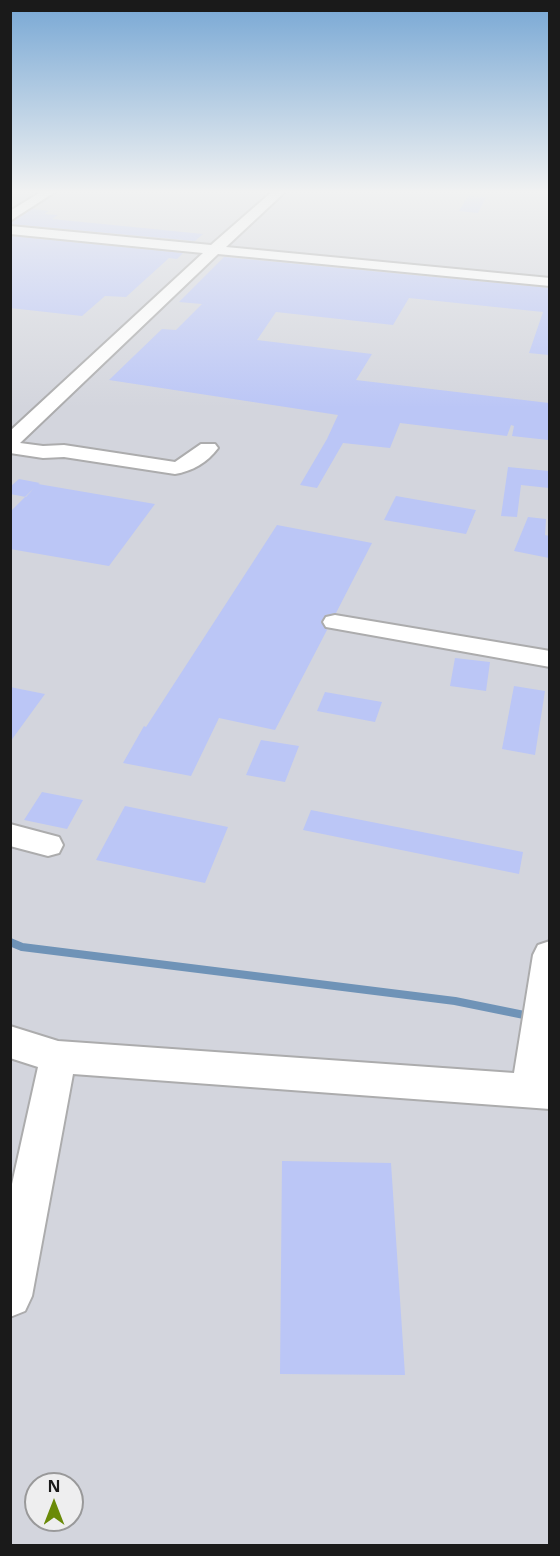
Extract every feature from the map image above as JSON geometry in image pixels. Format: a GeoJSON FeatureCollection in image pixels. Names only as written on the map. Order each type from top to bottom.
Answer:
{"type":"FeatureCollection","features":[{"type":"Feature","properties":{"kind":"street"},"geometry":{"type":"LineString","coordinates":[[15,434],[200,263]]}},
{"type":"Feature","properties":{"kind":"street"},"geometry":{"type":"LineString","coordinates":[[346,263],[549,282]]}},
{"type":"Feature","properties":{"kind":"street"},"geometry":{"type":"LineString","coordinates":[[10,447],[43,452],[64,451],[175,468],[186,466],[208,448]]}},
{"type":"Feature","properties":{"kind":"street"},"geometry":{"type":"LineString","coordinates":[[335,622],[549,659]]}},
{"type":"Feature","properties":{"kind":"street"},"geometry":{"type":"LineString","coordinates":[[10,835],[48,846]]}},
{"type":"Feature","properties":{"kind":"street"},"geometry":{"type":"LineString","coordinates":[[10,1042],[58,1057],[540,1092],[549,955]]}},
{"type":"Feature","properties":{"kind":"street"},"geometry":{"type":"LineString","coordinates":[[10,1296],[58,1057]]}},
{"type":"Feature","properties":{"kind":"shaded area"},"geometry":{"type":"Polygon","coordinates":[[[11,263],[549,263],[549,1545],[11,1546],[11,263]]]}},
{"type":"Feature","properties":{"kind":"building"},"geometry":{"type":"Polygon","coordinates":[[[10,263],[164,263],[126,297],[105,296],[82,316],[10,308],[10,263]]]}},
{"type":"Feature","properties":{"kind":"building"},"geometry":{"type":"Polygon","coordinates":[[[218,263],[283,263],[549,288],[549,355],[529,353],[543,312],[409,298],[393,325],[276,312],[257,340],[372,354],[356,380],[549,403],[548,440],[512,436],[514,426],[511,425],[507,436],[400,423],[390,448],[343,443],[317,488],[300,485],[338,415],[109,380],[162,329],[176,330],[202,304],[179,302],[218,263]]]}},
{"type":"Feature","properties":{"kind":"building"},"geometry":{"type":"Polygon","coordinates":[[[508,467],[549,471],[549,488],[521,485],[517,517],[501,516],[508,467]]]}},
{"type":"Feature","properties":{"kind":"building"},"geometry":{"type":"Polygon","coordinates":[[[19,479],[155,504],[109,566],[10,549],[10,512],[25,497],[10,494],[10,487],[19,479]]]}},
{"type":"Feature","properties":{"kind":"building"},"geometry":{"type":"Polygon","coordinates":[[[396,496],[476,510],[466,534],[384,520],[396,496]]]}},
{"type":"Feature","properties":{"kind":"building"},"geometry":{"type":"Polygon","coordinates":[[[528,517],[546,519],[545,535],[549,536],[549,558],[514,551],[528,517]]]}},
{"type":"Feature","properties":{"kind":"building"},"geometry":{"type":"Polygon","coordinates":[[[277,525],[372,543],[336,613],[326,615],[321,621],[327,630],[275,730],[219,718],[191,776],[123,763],[144,726],[146,727],[277,525]]]}},
{"type":"Feature","properties":{"kind":"building"},"geometry":{"type":"Polygon","coordinates":[[[455,658],[490,662],[486,691],[450,686],[455,658]]]}},
{"type":"Feature","properties":{"kind":"building"},"geometry":{"type":"Polygon","coordinates":[[[514,686],[545,691],[535,755],[502,749],[514,686]]]}},
{"type":"Feature","properties":{"kind":"building"},"geometry":{"type":"Polygon","coordinates":[[[10,687],[45,694],[10,742],[10,687]]]}},
{"type":"Feature","properties":{"kind":"building"},"geometry":{"type":"Polygon","coordinates":[[[325,692],[382,702],[375,722],[317,711],[325,692]]]}},
{"type":"Feature","properties":{"kind":"building"},"geometry":{"type":"Polygon","coordinates":[[[261,740],[299,746],[285,782],[246,775],[261,740]]]}},
{"type":"Feature","properties":{"kind":"building"},"geometry":{"type":"Polygon","coordinates":[[[42,792],[83,800],[67,829],[24,820],[42,792]]]}},
{"type":"Feature","properties":{"kind":"building"},"geometry":{"type":"Polygon","coordinates":[[[125,806],[228,827],[205,883],[96,860],[125,806]]]}},
{"type":"Feature","properties":{"kind":"building"},"geometry":{"type":"Polygon","coordinates":[[[311,810],[523,852],[519,874],[303,830],[311,810]]]}},
{"type":"Feature","properties":{"kind":"building"},"geometry":{"type":"Polygon","coordinates":[[[282,1161],[391,1163],[405,1375],[280,1374],[282,1161]]]}},
{"type":"Feature","properties":{"kind":"waterway"},"geometry":{"type":"LineString","coordinates":[[10,942],[22,947],[455,1001],[529,1016]]}}]}
